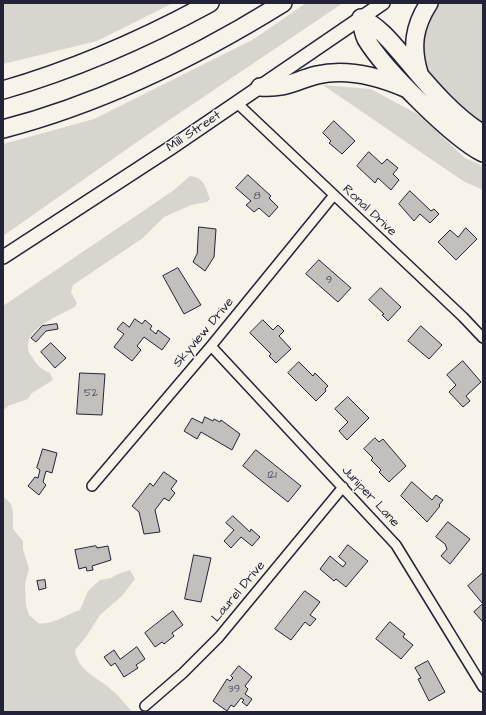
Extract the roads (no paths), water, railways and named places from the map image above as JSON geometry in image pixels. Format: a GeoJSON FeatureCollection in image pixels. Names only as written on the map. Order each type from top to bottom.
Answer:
{"type":"FeatureCollection","features":[{"type":"Feature","properties":{"kind":"highway"},"geometry":{"type":"LineString","coordinates":[[3,90],[52,75],[108,54],[156,32],[210,3]]}},
{"type":"Feature","properties":{"kind":"highway"},"geometry":{"type":"LineString","coordinates":[[3,128],[84,103],[145,78],[214,43],[283,3]]}},
{"type":"Feature","properties":{"kind":"highway"},"geometry":{"type":"LineString","coordinates":[[420,75],[415,58],[415,35],[418,23],[429,3]]}},
{"type":"Feature","properties":{"kind":"highway"},"geometry":{"type":"LineString","coordinates":[[361,18],[378,28],[420,75],[459,115],[483,134]]}},
{"type":"Feature","properties":{"kind":"highway"},"geometry":{"type":"LineString","coordinates":[[361,18],[364,34],[370,44],[410,90],[464,141],[483,153]]}},
{"type":"Feature","properties":{"kind":"highway"},"geometry":{"type":"LineString","coordinates":[[260,88],[283,87],[317,76],[344,73],[374,77],[410,90]]}},
{"type":"Feature","properties":{"kind":"main road","name":"Mill Street"},"geometry":{"type":"LineString","coordinates":[[3,257],[260,88],[383,3]]}},
{"type":"Feature","properties":{"kind":"street","name":"Ronal Drive"},"geometry":{"type":"LineString","coordinates":[[237,103],[463,316],[483,338]]}},
{"type":"Feature","properties":{"kind":"street","name":"Skyview Drive"},"geometry":{"type":"LineString","coordinates":[[92,486],[210,346],[334,195]]}},
{"type":"Feature","properties":{"kind":"street","name":"Juniper Lane"},"geometry":{"type":"LineString","coordinates":[[210,346],[396,545],[483,687]]}},
{"type":"Feature","properties":{"kind":"street","name":"Laurel Drive"},"geometry":{"type":"LineString","coordinates":[[145,706],[183,673],[218,637],[343,487]]}}]}
